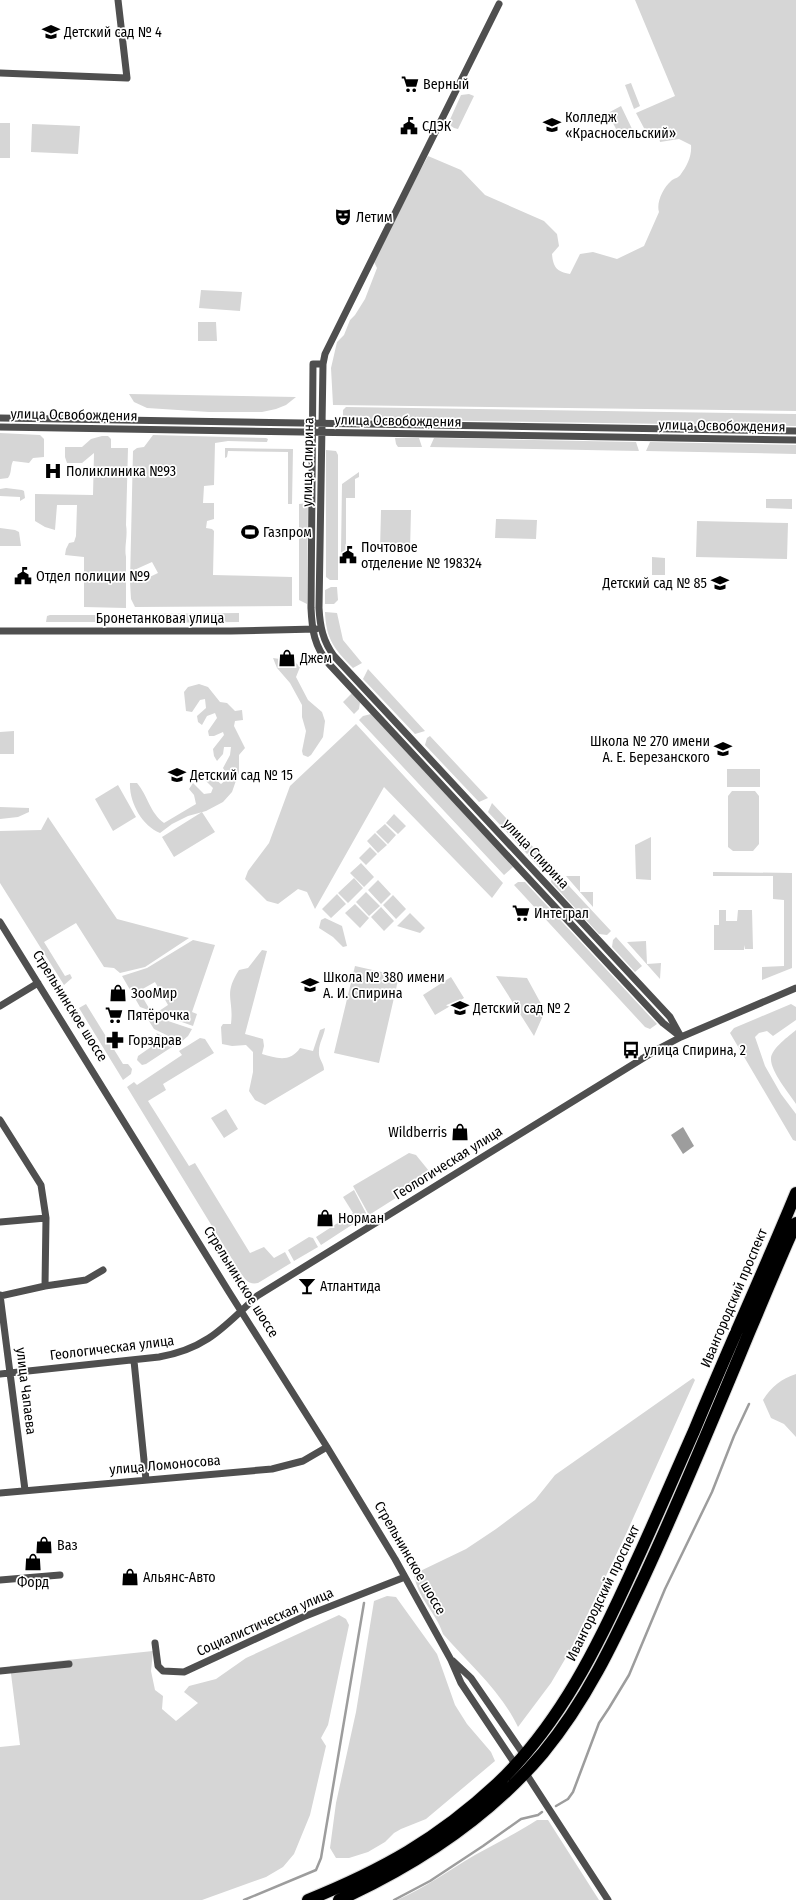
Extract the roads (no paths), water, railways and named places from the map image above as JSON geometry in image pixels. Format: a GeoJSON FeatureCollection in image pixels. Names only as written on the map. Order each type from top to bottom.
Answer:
{"type":"FeatureCollection","features":[{"type":"Feature","properties":{"kind":"highway","name":"Ивангородский проспект"},"geometry":{"type":"LineString","coordinates":[[308,1900],[385,1866],[425,1842],[463,1814],[498,1783],[540,1735],[591,1658],[611,1619],[796,1193]]}},
{"type":"Feature","properties":{"kind":"highway","name":"Ивангородский проспект"},"geometry":{"type":"LineString","coordinates":[[339,1900],[385,1879],[427,1854],[467,1826],[525,1772],[561,1729],[586,1692],[608,1653],[673,1515],[796,1223]]}},
{"type":"Feature","properties":{"kind":"highway","name":"Стрельнинское шоссе"},"geometry":{"type":"LineString","coordinates":[[524,1755],[525,1772]]}},
{"type":"Feature","properties":{"kind":"highway","name":"Стрельнинское шоссе"},"geometry":{"type":"LineString","coordinates":[[515,1764],[525,1772]]}},
{"type":"Feature","properties":{"kind":"street"},"geometry":{"type":"LineString","coordinates":[[0,73],[127,78],[118,0]]}},
{"type":"Feature","properties":{"kind":"street","name":"улица Спирина"},"geometry":{"type":"LineString","coordinates":[[499,4],[325,354],[323,364],[321,432],[320,629],[326,644],[334,656],[670,1018],[681,1037]]}},
{"type":"Feature","properties":{"kind":"street","name":"улица Спирина"},"geometry":{"type":"LineString","coordinates":[[323,364],[313,364],[311,583],[312,630],[318,649],[328,664],[658,1018],[681,1037]]}},
{"type":"Feature","properties":{"kind":"street","name":"улица Освобождения"},"geometry":{"type":"LineString","coordinates":[[0,418],[796,431]]}},
{"type":"Feature","properties":{"kind":"street","name":"улица Освобождения"},"geometry":{"type":"LineString","coordinates":[[0,427],[796,440]]}},
{"type":"Feature","properties":{"kind":"street","name":"Бронетанковая улица"},"geometry":{"type":"LineString","coordinates":[[0,631],[320,629]]}},
{"type":"Feature","properties":{"kind":"street","name":"Стрельнинское шоссе"},"geometry":{"type":"LineString","coordinates":[[0,922],[327,1447],[405,1577],[451,1660],[461,1683],[515,1764]]}},
{"type":"Feature","properties":{"kind":"street"},"geometry":{"type":"LineString","coordinates":[[0,1006],[38,983]]}},
{"type":"Feature","properties":{"kind":"street","name":"Геологическая улица"},"geometry":{"type":"LineString","coordinates":[[0,1374],[134,1360],[170,1355],[191,1349],[208,1340],[258,1296],[587,1092],[681,1037],[796,988]]}},
{"type":"Feature","properties":{"kind":"street"},"geometry":{"type":"LineString","coordinates":[[0,1120],[41,1185],[46,1218],[45,1286]]}},
{"type":"Feature","properties":{"kind":"street"},"geometry":{"type":"LineString","coordinates":[[0,1222],[46,1218]]}},
{"type":"Feature","properties":{"kind":"street"},"geometry":{"type":"LineString","coordinates":[[0,1296],[45,1286],[86,1280],[103,1270]]}},
{"type":"Feature","properties":{"kind":"street","name":"улица Чапаева"},"geometry":{"type":"LineString","coordinates":[[0,1296],[25,1490]]}},
{"type":"Feature","properties":{"kind":"street"},"geometry":{"type":"LineString","coordinates":[[134,1360],[146,1480]]}},
{"type":"Feature","properties":{"kind":"street","name":"улица Ломоносова"},"geometry":{"type":"LineString","coordinates":[[0,1493],[272,1469],[304,1461],[327,1447]]}},
{"type":"Feature","properties":{"kind":"street"},"geometry":{"type":"LineString","coordinates":[[0,1580],[60,1575]]}},
{"type":"Feature","properties":{"kind":"street","name":"Социалистическая улица"},"geometry":{"type":"LineString","coordinates":[[155,1643],[158,1666],[163,1671],[184,1672],[303,1617],[405,1577]]}},
{"type":"Feature","properties":{"kind":"street","name":"Стрельнинское шоссе"},"geometry":{"type":"LineString","coordinates":[[451,1660],[471,1678],[524,1755]]}},
{"type":"Feature","properties":{"kind":"street"},"geometry":{"type":"LineString","coordinates":[[0,1671],[69,1664]]}},
{"type":"Feature","properties":{"kind":"street","name":"Стрельнинское шоссе"},"geometry":{"type":"LineString","coordinates":[[525,1772],[608,1900]]}},
{"type":"Feature","properties":{"kind":"waterway"},"geometry":{"type":"LineString","coordinates":[[556,1806],[568,1799],[573,1792],[599,1723],[629,1675],[665,1589],[712,1492],[734,1436],[749,1404]]}},
{"type":"Feature","properties":{"kind":"waterway"},"geometry":{"type":"LineString","coordinates":[[244,1900],[316,1870],[321,1858],[364,1603]]}},
{"type":"Feature","properties":{"kind":"waterway"},"geometry":{"type":"LineString","coordinates":[[394,1900],[430,1881],[521,1819],[538,1815],[542,1812]]}},
{"type":"Feature","properties":{"kind":"place","name":"Детский сад № 4"},"geometry":{"type":"Point","coordinates":[51,32]}},
{"type":"Feature","properties":{"kind":"place","name":"Верный"},"geometry":{"type":"Point","coordinates":[410,84]}},
{"type":"Feature","properties":{"kind":"place","name":"Колледж «Красносельский»"},"geometry":{"type":"Point","coordinates":[552,125]}},
{"type":"Feature","properties":{"kind":"place","name":"СДЭК"},"geometry":{"type":"Point","coordinates":[409,126]}},
{"type":"Feature","properties":{"kind":"place","name":"Летим"},"geometry":{"type":"Point","coordinates":[343,217]}},
{"type":"Feature","properties":{"kind":"place","name":"Поликлиника №93"},"geometry":{"type":"Point","coordinates":[53,471]}},
{"type":"Feature","properties":{"kind":"place","name":"Газпром"},"geometry":{"type":"Point","coordinates":[250,532]}},
{"type":"Feature","properties":{"kind":"place","name":"Почтовое отделение № 198324"},"geometry":{"type":"Point","coordinates":[348,555]}},
{"type":"Feature","properties":{"kind":"place","name":"Отдел полиции №9"},"geometry":{"type":"Point","coordinates":[23,576]}},
{"type":"Feature","properties":{"kind":"place","name":"Детский сад № 85"},"geometry":{"type":"Point","coordinates":[720,583]}},
{"type":"Feature","properties":{"kind":"place","name":"Джем"},"geometry":{"type":"Point","coordinates":[287,658]}},
{"type":"Feature","properties":{"kind":"place","name":"Школа № 270 имени А. Е. Березанского"},"geometry":{"type":"Point","coordinates":[723,749]}},
{"type":"Feature","properties":{"kind":"place","name":"Детский сад № 15"},"geometry":{"type":"Point","coordinates":[177,775]}},
{"type":"Feature","properties":{"kind":"place","name":"Интеграл"},"geometry":{"type":"Point","coordinates":[521,913]}},
{"type":"Feature","properties":{"kind":"place","name":"Школа № 380 имени А. И. Спирина"},"geometry":{"type":"Point","coordinates":[310,985]}},
{"type":"Feature","properties":{"kind":"place","name":"ЗооМир"},"geometry":{"type":"Point","coordinates":[118,993]}},
{"type":"Feature","properties":{"kind":"place","name":"Детский сад № 2"},"geometry":{"type":"Point","coordinates":[460,1008]}},
{"type":"Feature","properties":{"kind":"place","name":"Пятёрочка"},"geometry":{"type":"Point","coordinates":[114,1015]}},
{"type":"Feature","properties":{"kind":"place","name":"Горздрав"},"geometry":{"type":"Point","coordinates":[115,1040]}},
{"type":"Feature","properties":{"kind":"place","name":"улица Спирина, 2"},"geometry":{"type":"Point","coordinates":[631,1050]}},
{"type":"Feature","properties":{"kind":"place","name":"Wildberris"},"geometry":{"type":"Point","coordinates":[460,1132]}},
{"type":"Feature","properties":{"kind":"place","name":"Норман"},"geometry":{"type":"Point","coordinates":[325,1218]}},
{"type":"Feature","properties":{"kind":"place","name":"Атлантида"},"geometry":{"type":"Point","coordinates":[307,1286]}},
{"type":"Feature","properties":{"kind":"place","name":"Ваз"},"geometry":{"type":"Point","coordinates":[44,1545]}},
{"type":"Feature","properties":{"kind":"place","name":"Форд"},"geometry":{"type":"Point","coordinates":[33,1562]}},
{"type":"Feature","properties":{"kind":"place","name":"Альянс-Авто"},"geometry":{"type":"Point","coordinates":[130,1577]}}]}
